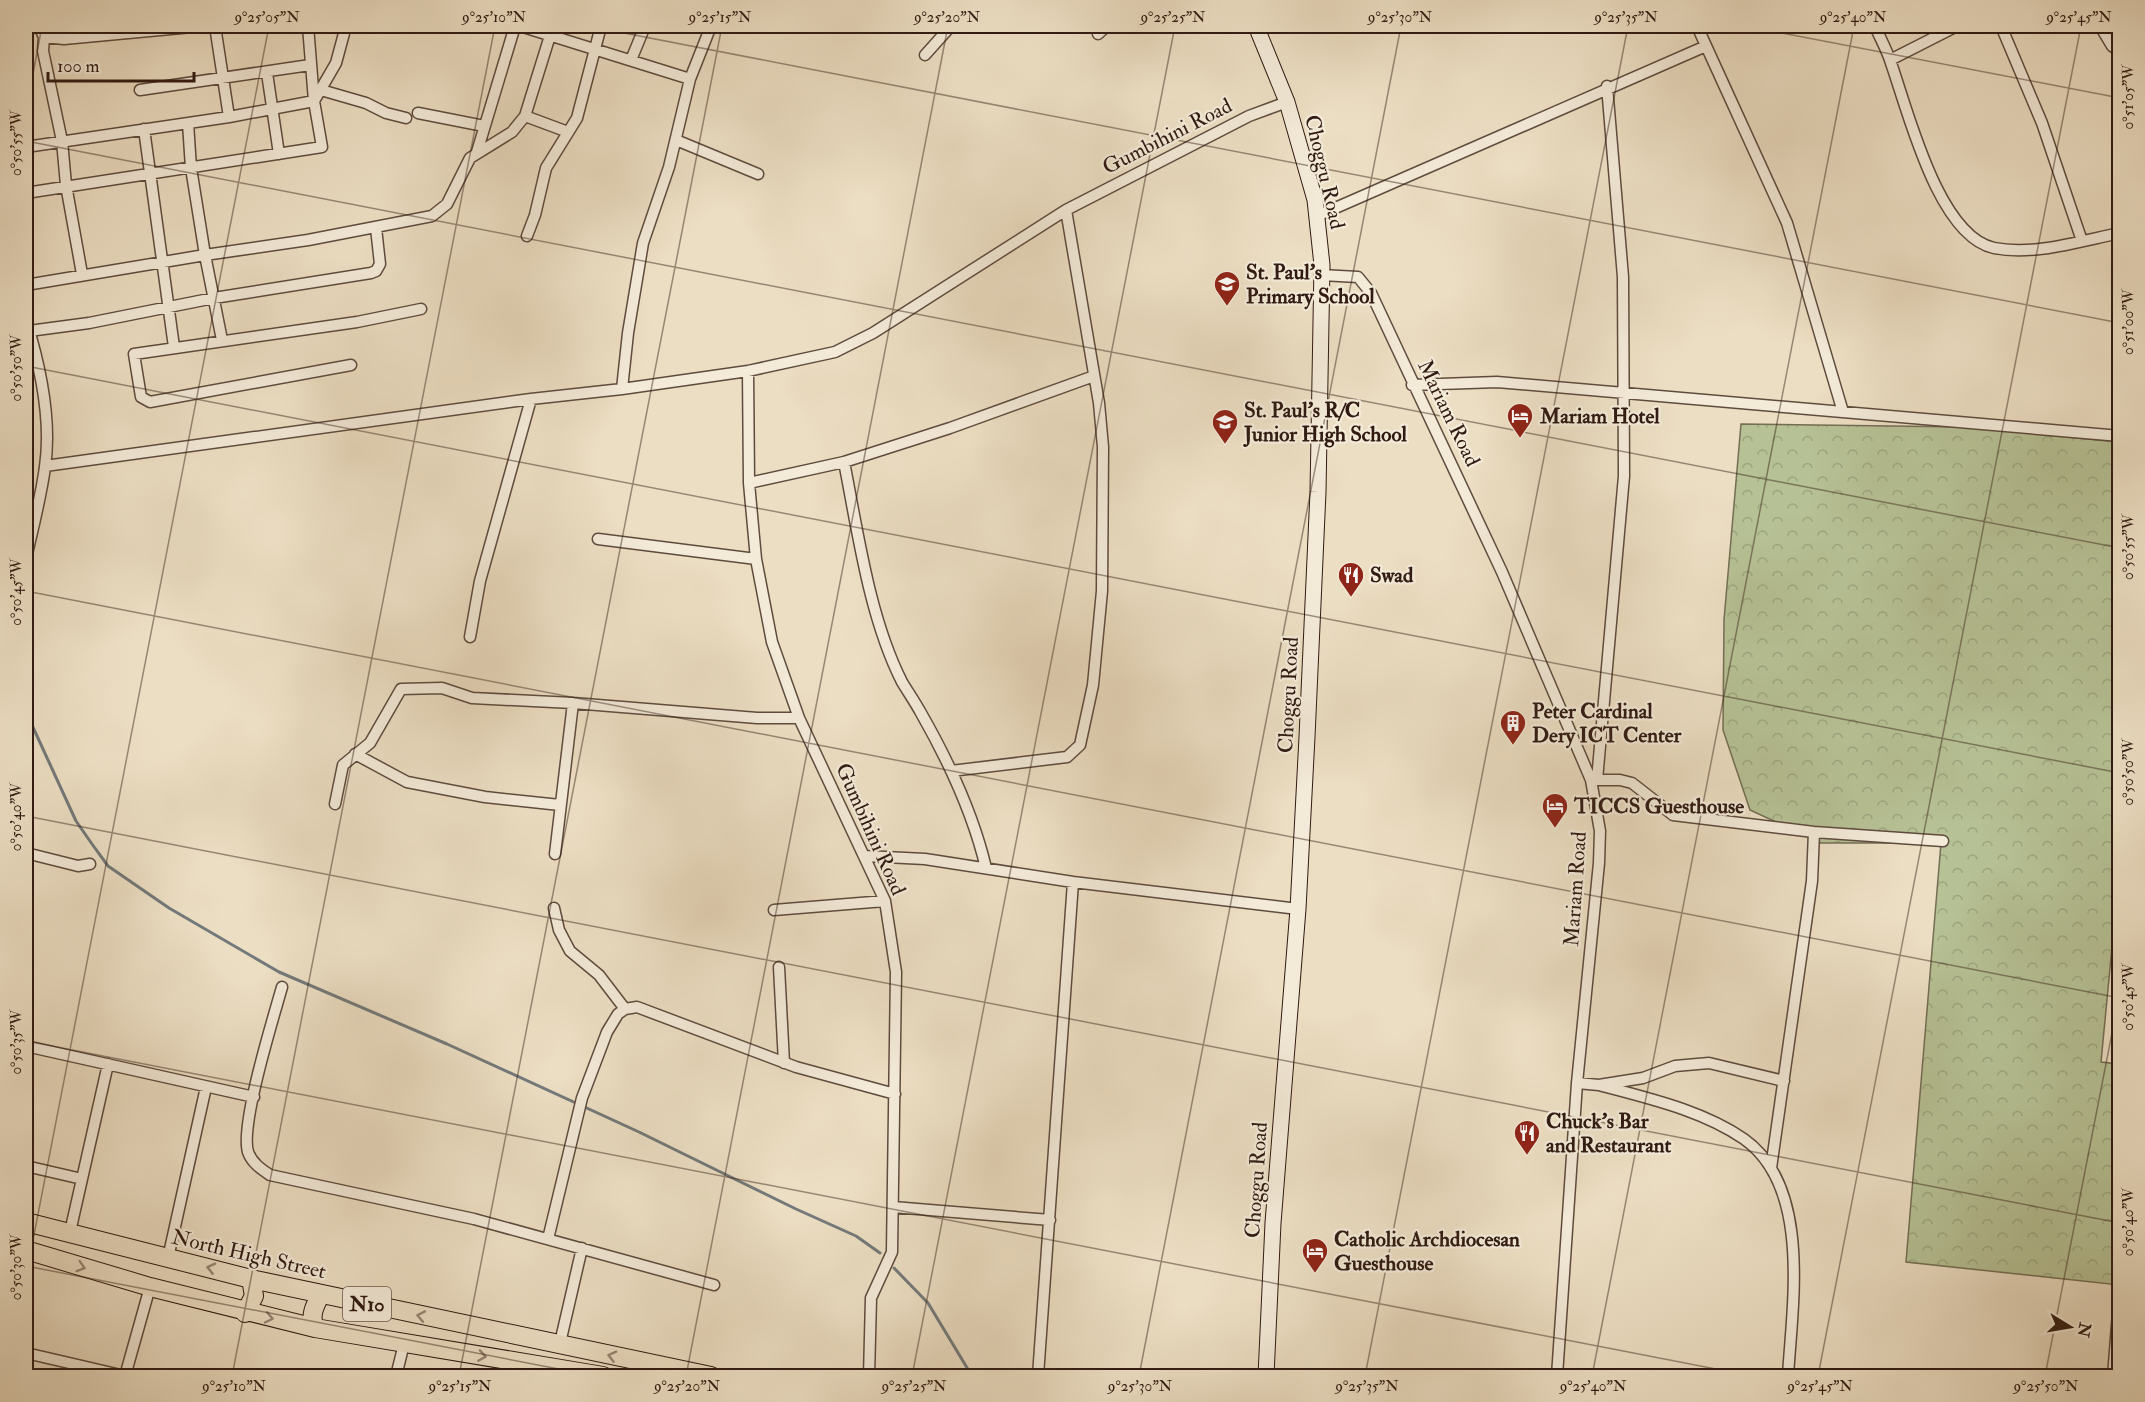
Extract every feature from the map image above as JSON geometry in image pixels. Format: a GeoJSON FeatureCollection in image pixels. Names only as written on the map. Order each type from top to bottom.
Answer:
{"type":"FeatureCollection","features":[{"type":"Feature","properties":{"kind":"highway","name":"North High Street"},"geometry":{"type":"LineString","coordinates":[[26,1222],[251,1279],[711,1377]]}},
{"type":"Feature","properties":{"kind":"highway","name":"N10"},"geometry":{"type":"LineString","coordinates":[[26,1250],[245,1313],[404,1344],[603,1377]]}},
{"type":"Feature","properties":{"kind":"highway"},"geometry":{"type":"LineString","coordinates":[[245,1313],[254,1296],[251,1279]]}},
{"type":"Feature","properties":{"kind":"highway"},"geometry":{"type":"LineString","coordinates":[[315,1328],[312,1322],[313,1312],[321,1294]]}},
{"type":"Feature","properties":{"kind":"main road","name":"Choggu Road"},"geometry":{"type":"LineString","coordinates":[[1256,26],[1287,102],[1317,216],[1321,275],[1318,492],[1298,909],[1273,1223],[1266,1377]]}},
{"type":"Feature","properties":{"kind":"street"},"geometry":{"type":"LineString","coordinates":[[39,26],[44,37],[43,51],[62,141],[66,185],[82,274]]}},
{"type":"Feature","properties":{"kind":"street"},"geometry":{"type":"LineString","coordinates":[[44,37],[96,38],[203,26]]}},
{"type":"Feature","properties":{"kind":"street"},"geometry":{"type":"LineString","coordinates":[[215,26],[229,117]]}},
{"type":"Feature","properties":{"kind":"street"},"geometry":{"type":"LineString","coordinates":[[26,193],[322,147],[314,101],[308,26]]}},
{"type":"Feature","properties":{"kind":"street"},"geometry":{"type":"LineString","coordinates":[[26,147],[229,117],[314,101],[336,63],[346,26]]}},
{"type":"Feature","properties":{"kind":"street"},"geometry":{"type":"LineString","coordinates":[[477,152],[515,26]]}},
{"type":"Feature","properties":{"kind":"street"},"geometry":{"type":"LineString","coordinates":[[520,26],[552,29],[593,49],[690,79]]}},
{"type":"Feature","properties":{"kind":"street"},"geometry":{"type":"LineString","coordinates":[[527,236],[535,215],[546,168],[577,118],[590,75],[593,49],[601,26]]}},
{"type":"Feature","properties":{"kind":"street"},"geometry":{"type":"LineString","coordinates":[[630,60],[645,26]]}},
{"type":"Feature","properties":{"kind":"street"},"geometry":{"type":"LineString","coordinates":[[622,388],[628,333],[643,243],[676,140],[690,79],[711,26]]}},
{"type":"Feature","properties":{"kind":"street"},"geometry":{"type":"LineString","coordinates":[[925,56],[951,26]]}},
{"type":"Feature","properties":{"kind":"street"},"geometry":{"type":"LineString","coordinates":[[1098,34],[1107,26]]}},
{"type":"Feature","properties":{"kind":"street"},"geometry":{"type":"LineString","coordinates":[[1697,26],[1787,223],[1843,412]]}},
{"type":"Feature","properties":{"kind":"street"},"geometry":{"type":"LineString","coordinates":[[1875,26],[1890,60],[1909,120],[1942,196],[1958,223],[1973,239],[1992,248],[2016,251],[2120,233]]}},
{"type":"Feature","properties":{"kind":"street"},"geometry":{"type":"LineString","coordinates":[[1890,60],[1957,26]]}},
{"type":"Feature","properties":{"kind":"street"},"geometry":{"type":"LineString","coordinates":[[2001,26],[2042,123],[2082,241]]}},
{"type":"Feature","properties":{"kind":"street"},"geometry":{"type":"LineString","coordinates":[[2100,26],[2112,46],[2120,52]]}},
{"type":"Feature","properties":{"kind":"street"},"geometry":{"type":"LineString","coordinates":[[26,285],[82,274],[376,228],[440,213],[470,158],[512,132],[525,116],[552,29]]}},
{"type":"Feature","properties":{"kind":"street"},"geometry":{"type":"LineString","coordinates":[[1317,216],[1607,86],[1706,46]]}},
{"type":"Feature","properties":{"kind":"street"},"geometry":{"type":"LineString","coordinates":[[140,90],[310,65]]}},
{"type":"Feature","properties":{"kind":"street"},"geometry":{"type":"LineString","coordinates":[[267,73],[279,154]]}},
{"type":"Feature","properties":{"kind":"street"},"geometry":{"type":"LineString","coordinates":[[1607,86],[1623,277],[1622,517],[1594,780],[1632,783],[1673,815],[1814,832],[1943,842]]}},
{"type":"Feature","properties":{"kind":"street"},"geometry":{"type":"LineString","coordinates":[[321,90],[406,118]]}},
{"type":"Feature","properties":{"kind":"street","name":"Gumbihini Road"},"geometry":{"type":"LineString","coordinates":[[45,466],[748,371],[835,352],[873,333],[1066,210],[1249,116],[1287,102]]}},
{"type":"Feature","properties":{"kind":"street"},"geometry":{"type":"LineString","coordinates":[[418,113],[484,126]]}},
{"type":"Feature","properties":{"kind":"street"},"geometry":{"type":"LineString","coordinates":[[525,116],[568,132]]}},
{"type":"Feature","properties":{"kind":"street"},"geometry":{"type":"LineString","coordinates":[[188,123],[191,168],[222,340]]}},
{"type":"Feature","properties":{"kind":"street"},"geometry":{"type":"LineString","coordinates":[[144,129],[174,347]]}},
{"type":"Feature","properties":{"kind":"street"},"geometry":{"type":"LineString","coordinates":[[676,140],[758,174]]}},
{"type":"Feature","properties":{"kind":"street"},"geometry":{"type":"LineString","coordinates":[[951,771],[1067,757],[1080,745],[1093,685],[1101,591],[1103,447],[1094,376],[1066,210]]}},
{"type":"Feature","properties":{"kind":"street"},"geometry":{"type":"LineString","coordinates":[[29,331],[89,324],[168,306],[376,271],[380,264],[376,228]]}},
{"type":"Feature","properties":{"kind":"street","name":"Mariam Road"},"geometry":{"type":"LineString","coordinates":[[1321,275],[1358,277],[1371,293],[1412,386],[1443,444],[1487,540],[1594,780],[1600,831],[1599,863],[1577,1083],[1557,1377]]}},
{"type":"Feature","properties":{"kind":"street"},"geometry":{"type":"LineString","coordinates":[[351,365],[150,402],[141,397],[134,354],[357,322],[421,309]]}},
{"type":"Feature","properties":{"kind":"street"},"geometry":{"type":"LineString","coordinates":[[26,320],[46,429],[45,466],[26,558]]}},
{"type":"Feature","properties":{"kind":"street","name":"Gumbihini Road"},"geometry":{"type":"LineString","coordinates":[[748,371],[749,483],[756,559],[772,642],[799,718],[885,901],[896,972],[892,1252],[871,1298],[869,1377]]}},
{"type":"Feature","properties":{"kind":"street"},"geometry":{"type":"LineString","coordinates":[[749,483],[844,462],[950,428],[1094,376]]}},
{"type":"Feature","properties":{"kind":"street"},"geometry":{"type":"LineString","coordinates":[[1412,386],[1497,382],[2120,436]]}},
{"type":"Feature","properties":{"kind":"street"},"geometry":{"type":"LineString","coordinates":[[470,637],[480,581],[531,399]]}},
{"type":"Feature","properties":{"kind":"street"},"geometry":{"type":"LineString","coordinates":[[844,462],[869,580],[886,642],[902,682],[922,713],[969,809],[986,868]]}},
{"type":"Feature","properties":{"kind":"street"},"geometry":{"type":"LineString","coordinates":[[598,539],[756,559]]}},
{"type":"Feature","properties":{"kind":"street"},"geometry":{"type":"LineString","coordinates":[[335,804],[343,765],[370,743],[401,689],[442,688],[472,698],[573,703],[757,718],[799,718]]}},
{"type":"Feature","properties":{"kind":"street"},"geometry":{"type":"LineString","coordinates":[[555,854],[573,703]]}},
{"type":"Feature","properties":{"kind":"street"},"geometry":{"type":"LineString","coordinates":[[355,754],[407,782],[485,796],[560,805]]}},
{"type":"Feature","properties":{"kind":"street"},"geometry":{"type":"LineString","coordinates":[[1771,1168],[1795,987],[1812,881],[1814,832]]}},
{"type":"Feature","properties":{"kind":"street"},"geometry":{"type":"LineString","coordinates":[[26,853],[78,866],[90,864]]}},
{"type":"Feature","properties":{"kind":"street"},"geometry":{"type":"LineString","coordinates":[[865,856],[925,860],[1073,882],[1298,909]]}},
{"type":"Feature","properties":{"kind":"street"},"geometry":{"type":"LineString","coordinates":[[1038,1377],[1073,882]]}},
{"type":"Feature","properties":{"kind":"street"},"geometry":{"type":"LineString","coordinates":[[774,910],[831,908],[885,901]]}},
{"type":"Feature","properties":{"kind":"street"},"geometry":{"type":"LineString","coordinates":[[554,908],[559,930],[570,951],[599,975],[625,1009]]}},
{"type":"Feature","properties":{"kind":"street"},"geometry":{"type":"LineString","coordinates":[[779,967],[784,1063]]}},
{"type":"Feature","properties":{"kind":"street"},"geometry":{"type":"LineString","coordinates":[[282,987],[246,1125],[248,1151],[256,1165],[270,1174],[474,1219],[714,1285]]}},
{"type":"Feature","properties":{"kind":"street"},"geometry":{"type":"LineString","coordinates":[[548,1239],[582,1098],[607,1032],[618,1014],[625,1009],[637,1007],[784,1063],[895,1094]]}},
{"type":"Feature","properties":{"kind":"street"},"geometry":{"type":"LineString","coordinates":[[26,1046],[254,1097]]}},
{"type":"Feature","properties":{"kind":"street"},"geometry":{"type":"LineString","coordinates":[[1599,1085],[1643,1078],[1675,1066],[1709,1063],[1784,1081]]}},
{"type":"Feature","properties":{"kind":"street"},"geometry":{"type":"LineString","coordinates":[[70,1232],[108,1064]]}},
{"type":"Feature","properties":{"kind":"street"},"geometry":{"type":"LineString","coordinates":[[1577,1083],[1599,1085],[1656,1100],[1715,1124],[1744,1139],[1771,1168],[1782,1194],[1795,1262],[1788,1377]]}},
{"type":"Feature","properties":{"kind":"street"},"geometry":{"type":"LineString","coordinates":[[168,1258],[206,1087]]}},
{"type":"Feature","properties":{"kind":"street"},"geometry":{"type":"LineString","coordinates":[[26,1166],[82,1179]]}},
{"type":"Feature","properties":{"kind":"street"},"geometry":{"type":"LineString","coordinates":[[893,1207],[1050,1220]]}},
{"type":"Feature","properties":{"kind":"street"},"geometry":{"type":"LineString","coordinates":[[560,1343],[582,1248]]}},
{"type":"Feature","properties":{"kind":"street"},"geometry":{"type":"LineString","coordinates":[[26,1353],[125,1376],[150,1287]]}},
{"type":"Feature","properties":{"kind":"street"},"geometry":{"type":"LineString","coordinates":[[2113,1377],[2120,1287]]}},
{"type":"Feature","properties":{"kind":"street"},"geometry":{"type":"LineString","coordinates":[[396,1377],[404,1344]]}},
{"type":"Feature","properties":{"kind":"street"},"geometry":{"type":"LineString","coordinates":[[71,1377],[74,1365]]}},
{"type":"Feature","properties":{"kind":"green space"},"geometry":{"type":"Polygon","coordinates":[[[1741,424],[1967,427],[2119,442],[2120,913],[2115,916],[2101,1062],[2119,1064],[2119,1285],[1906,1262],[1941,843],[1821,843],[1750,810],[1723,730],[1724,620],[1741,424]]]}},
{"type":"Feature","properties":{"kind":"waterway"},"geometry":{"type":"LineString","coordinates":[[26,712],[76,821],[108,866],[169,908],[279,972],[447,1044],[639,1132],[856,1236],[880,1253]]}},
{"type":"Feature","properties":{"kind":"waterway"},"geometry":{"type":"LineString","coordinates":[[894,1268],[928,1303],[972,1376]]}},
{"type":"Feature","properties":{"kind":"place","name":"St. Paul's Primary School"},"geometry":{"type":"Point","coordinates":[1227,307]}},
{"type":"Feature","properties":{"kind":"place","name":"Mariam Hotel"},"geometry":{"type":"Point","coordinates":[1520,439]}},
{"type":"Feature","properties":{"kind":"place","name":"St. Paul's R/C Junior High School"},"geometry":{"type":"Point","coordinates":[1225,445]}},
{"type":"Feature","properties":{"kind":"place","name":"Swad"},"geometry":{"type":"Point","coordinates":[1351,598]}},
{"type":"Feature","properties":{"kind":"place","name":"Peter Cardinal Dery ICT Center"},"geometry":{"type":"Point","coordinates":[1513,746]}},
{"type":"Feature","properties":{"kind":"place","name":"TICCS Guesthouse"},"geometry":{"type":"Point","coordinates":[1555,829]}},
{"type":"Feature","properties":{"kind":"place","name":"Chuck's Bar and Restaurant"},"geometry":{"type":"Point","coordinates":[1527,1156]}},
{"type":"Feature","properties":{"kind":"place","name":"Catholic Archdiocesan Guesthouse"},"geometry":{"type":"Point","coordinates":[1315,1274]}}]}
